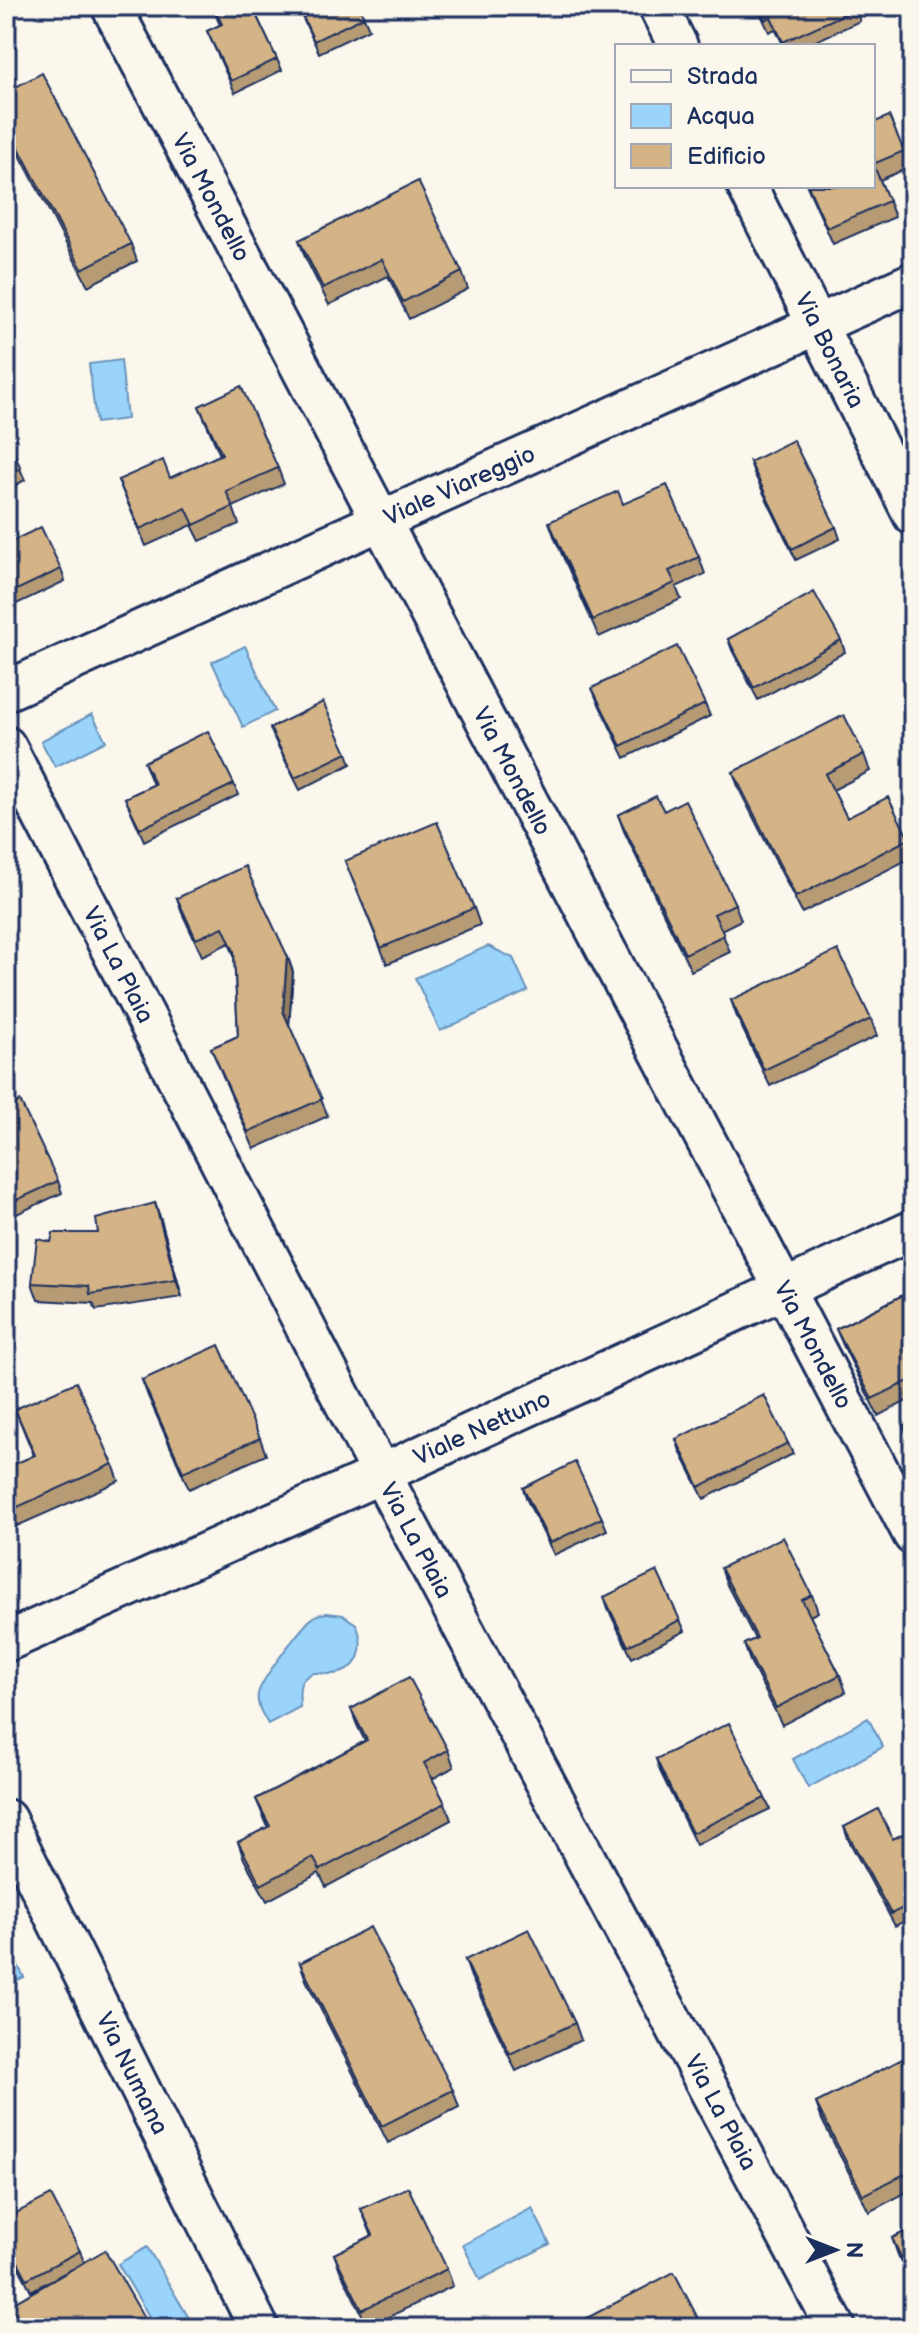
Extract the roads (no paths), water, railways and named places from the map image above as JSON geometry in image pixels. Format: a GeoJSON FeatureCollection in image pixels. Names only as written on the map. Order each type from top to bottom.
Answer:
{"type":"FeatureCollection","features":[{"type":"Feature","properties":{"kind":"street","name":"Via Mondello"},"geometry":{"type":"LineString","coordinates":[[111,6],[913,1535]]}},
{"type":"Feature","properties":{"kind":"street"},"geometry":{"type":"LineString","coordinates":[[658,6],[677,44]]}},
{"type":"Feature","properties":{"kind":"street","name":"Via Bonaria"},"geometry":{"type":"LineString","coordinates":[[748,188],[913,515]]}},
{"type":"Feature","properties":{"kind":"street","name":"Viale Viareggio"},"geometry":{"type":"LineString","coordinates":[[6,691],[913,282]]}},
{"type":"Feature","properties":{"kind":"street","name":"Via La Plaia"},"geometry":{"type":"LineString","coordinates":[[6,746],[381,1474],[836,2328]]}},
{"type":"Feature","properties":{"kind":"street","name":"Viale Nettuno"},"geometry":{"type":"LineString","coordinates":[[6,1642],[913,1230]]}},
{"type":"Feature","properties":{"kind":"street","name":"Via Numana"},"geometry":{"type":"LineString","coordinates":[[6,1819],[259,2328]]}},
{"type":"Feature","properties":{"kind":"water"},"geometry":{"type":"Polygon","coordinates":[[[121,360],[127,419],[96,423],[89,364],[121,360]]]}},
{"type":"Feature","properties":{"kind":"water"},"geometry":{"type":"Polygon","coordinates":[[[245,646],[275,711],[243,727],[212,662],[245,646]]]}},
{"type":"Feature","properties":{"kind":"water"},"geometry":{"type":"Polygon","coordinates":[[[92,714],[106,741],[55,767],[41,741],[92,714]]]}},
{"type":"Feature","properties":{"kind":"water"},"geometry":{"type":"Polygon","coordinates":[[[488,946],[513,958],[528,991],[440,1031],[415,978],[488,946]]]}},
{"type":"Feature","properties":{"kind":"water"},"geometry":{"type":"Polygon","coordinates":[[[327,1613],[343,1615],[356,1624],[360,1641],[358,1657],[349,1669],[341,1673],[315,1673],[306,1677],[300,1687],[300,1707],[268,1724],[258,1702],[261,1687],[309,1621],[327,1613]]]}},
{"type":"Feature","properties":{"kind":"water"},"geometry":{"type":"Polygon","coordinates":[[[868,1718],[883,1747],[808,1788],[793,1759],[868,1718]]]}},
{"type":"Feature","properties":{"kind":"water"},"geometry":{"type":"Polygon","coordinates":[[[6,1942],[24,1977],[6,1986],[6,1942]]]}},
{"type":"Feature","properties":{"kind":"water"},"geometry":{"type":"Polygon","coordinates":[[[532,2208],[550,2244],[480,2280],[463,2245],[532,2208]]]}},
{"type":"Feature","properties":{"kind":"water"},"geometry":{"type":"Polygon","coordinates":[[[147,2247],[190,2320],[177,2328],[156,2328],[118,2264],[147,2247]]]}}]}
